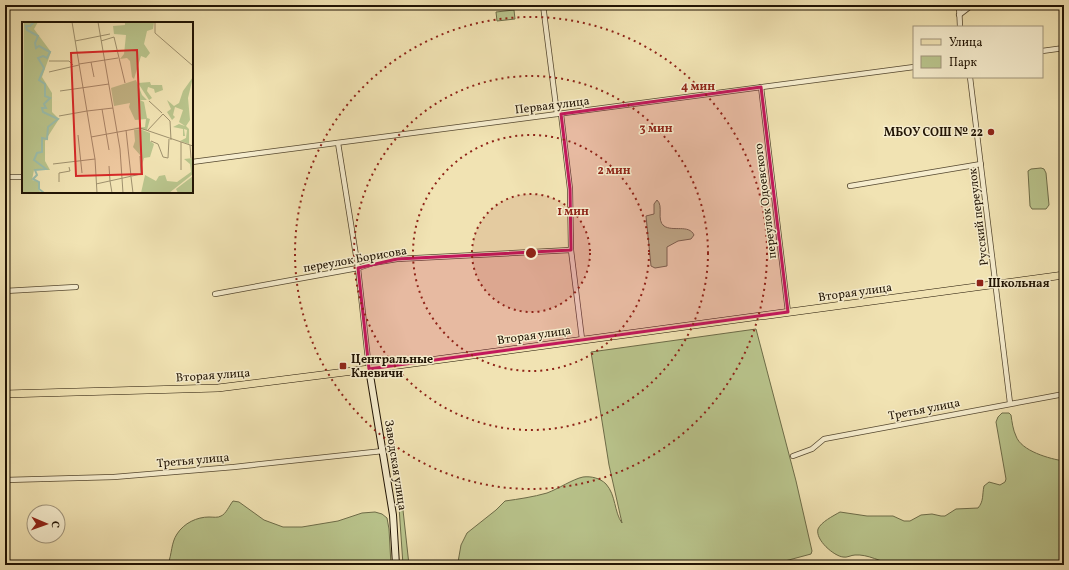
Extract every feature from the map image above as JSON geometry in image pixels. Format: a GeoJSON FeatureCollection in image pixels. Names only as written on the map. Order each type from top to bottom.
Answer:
{"type":"FeatureCollection","features":[{"type":"Feature","properties":{"kind":"main road","name":"Вторая улица"},"geometry":{"type":"LineString","coordinates":[[5,394],[218,388],[369,369],[1064,274]]}},
{"type":"Feature","properties":{"kind":"street"},"geometry":{"type":"LineString","coordinates":[[543,5],[570,189],[571,250],[582,339]]}},
{"type":"Feature","properties":{"kind":"street"},"geometry":{"type":"LineString","coordinates":[[959,5],[960,26]]}},
{"type":"Feature","properties":{"kind":"street"},"geometry":{"type":"LineString","coordinates":[[959,15],[972,5]]}},
{"type":"Feature","properties":{"kind":"street"},"geometry":{"type":"LineString","coordinates":[[1043,51],[1064,48]]}},
{"type":"Feature","properties":{"kind":"street","name":"Первая улица"},"geometry":{"type":"LineString","coordinates":[[193,162],[913,68]]}},
{"type":"Feature","properties":{"kind":"street","name":"Русский переулок"},"geometry":{"type":"LineString","coordinates":[[970,78],[1010,403]]}},
{"type":"Feature","properties":{"kind":"street","name":"переулок Одоевского"},"geometry":{"type":"LineString","coordinates":[[762,87],[788,312]]}},
{"type":"Feature","properties":{"kind":"street"},"geometry":{"type":"LineString","coordinates":[[338,143],[358,268],[369,369]]}},
{"type":"Feature","properties":{"kind":"street"},"geometry":{"type":"LineString","coordinates":[[850,186],[981,164]]}},
{"type":"Feature","properties":{"kind":"street"},"geometry":{"type":"LineString","coordinates":[[5,176],[22,177]]}},
{"type":"Feature","properties":{"kind":"street","name":"переулок Борисова"},"geometry":{"type":"LineString","coordinates":[[215,294],[358,268],[373,263],[397,259],[571,250]]}},
{"type":"Feature","properties":{"kind":"street"},"geometry":{"type":"LineString","coordinates":[[5,291],[35,288],[76,287]]}},
{"type":"Feature","properties":{"kind":"street","name":"Заводская улица"},"geometry":{"type":"LineString","coordinates":[[369,369],[393,515],[396,565]]}},
{"type":"Feature","properties":{"kind":"street","name":"Третья улица"},"geometry":{"type":"LineString","coordinates":[[792,456],[812,449],[824,439],[1064,394]]}},
{"type":"Feature","properties":{"kind":"street","name":"Третья улица"},"geometry":{"type":"LineString","coordinates":[[5,480],[114,477],[234,467],[383,451]]}},
{"type":"Feature","properties":{"kind":"street"},"geometry":{"type":"LineString","coordinates":[[136,565],[154,563]]}},
{"type":"Feature","properties":{"kind":"highlighted area"},"geometry":{"type":"Polygon","coordinates":[[[761,87],[788,312],[369,369],[358,268],[397,259],[571,250],[570,189],[561,114],[761,87]]]}},
{"type":"Feature","properties":{"kind":"green space"},"geometry":{"type":"Polygon","coordinates":[[[514,10],[515,19],[497,21],[496,12],[514,10]]]}},
{"type":"Feature","properties":{"kind":"green space"},"geometry":{"type":"Polygon","coordinates":[[[1031,169],[1044,169],[1046,173],[1049,205],[1046,209],[1032,209],[1030,206],[1028,171],[1031,169]]]}},
{"type":"Feature","properties":{"kind":"green space"},"geometry":{"type":"Polygon","coordinates":[[[657,200],[660,206],[661,220],[664,226],[668,228],[685,229],[692,232],[694,235],[691,239],[678,241],[667,247],[667,266],[655,268],[651,266],[646,216],[654,214],[654,204],[657,200]]]}},
{"type":"Feature","properties":{"kind":"green space"},"geometry":{"type":"Polygon","coordinates":[[[756,329],[796,481],[812,551],[811,554],[770,565],[459,565],[458,562],[461,545],[467,533],[505,501],[547,493],[583,477],[595,478],[606,484],[612,493],[619,519],[622,523],[609,465],[591,352],[756,329]]]}},
{"type":"Feature","properties":{"kind":"green space"},"geometry":{"type":"Polygon","coordinates":[[[1002,413],[1009,413],[1011,415],[1015,434],[1024,446],[1044,456],[1064,461],[1064,565],[894,565],[860,555],[844,557],[839,556],[830,551],[819,538],[818,529],[820,526],[840,512],[867,516],[893,516],[904,521],[910,521],[921,515],[932,514],[945,516],[956,509],[978,508],[982,500],[984,486],[989,482],[1000,485],[1005,482],[1006,479],[996,422],[1002,413]]]}},
{"type":"Feature","properties":{"kind":"green space"},"geometry":{"type":"Polygon","coordinates":[[[233,501],[239,502],[264,520],[283,527],[302,527],[338,521],[362,513],[375,512],[382,514],[387,518],[389,529],[391,565],[164,565],[168,564],[175,537],[183,527],[191,521],[200,518],[217,517],[223,515],[233,501]]]}},
{"type":"Feature","properties":{"kind":"green space"},"geometry":{"type":"Polygon","coordinates":[[[399,507],[402,507],[403,510],[409,565],[403,565],[399,507]]]}},
{"type":"Feature","properties":{"kind":"place","name":"МБОУ СОШ № 22"},"geometry":{"type":"Point","coordinates":[991,132]}},
{"type":"Feature","properties":{"kind":"place","name":"Школьная"},"geometry":{"type":"Point","coordinates":[980,283]}},
{"type":"Feature","properties":{"kind":"place","name":"Центральные Кневичи"},"geometry":{"type":"Point","coordinates":[343,366]}}]}
